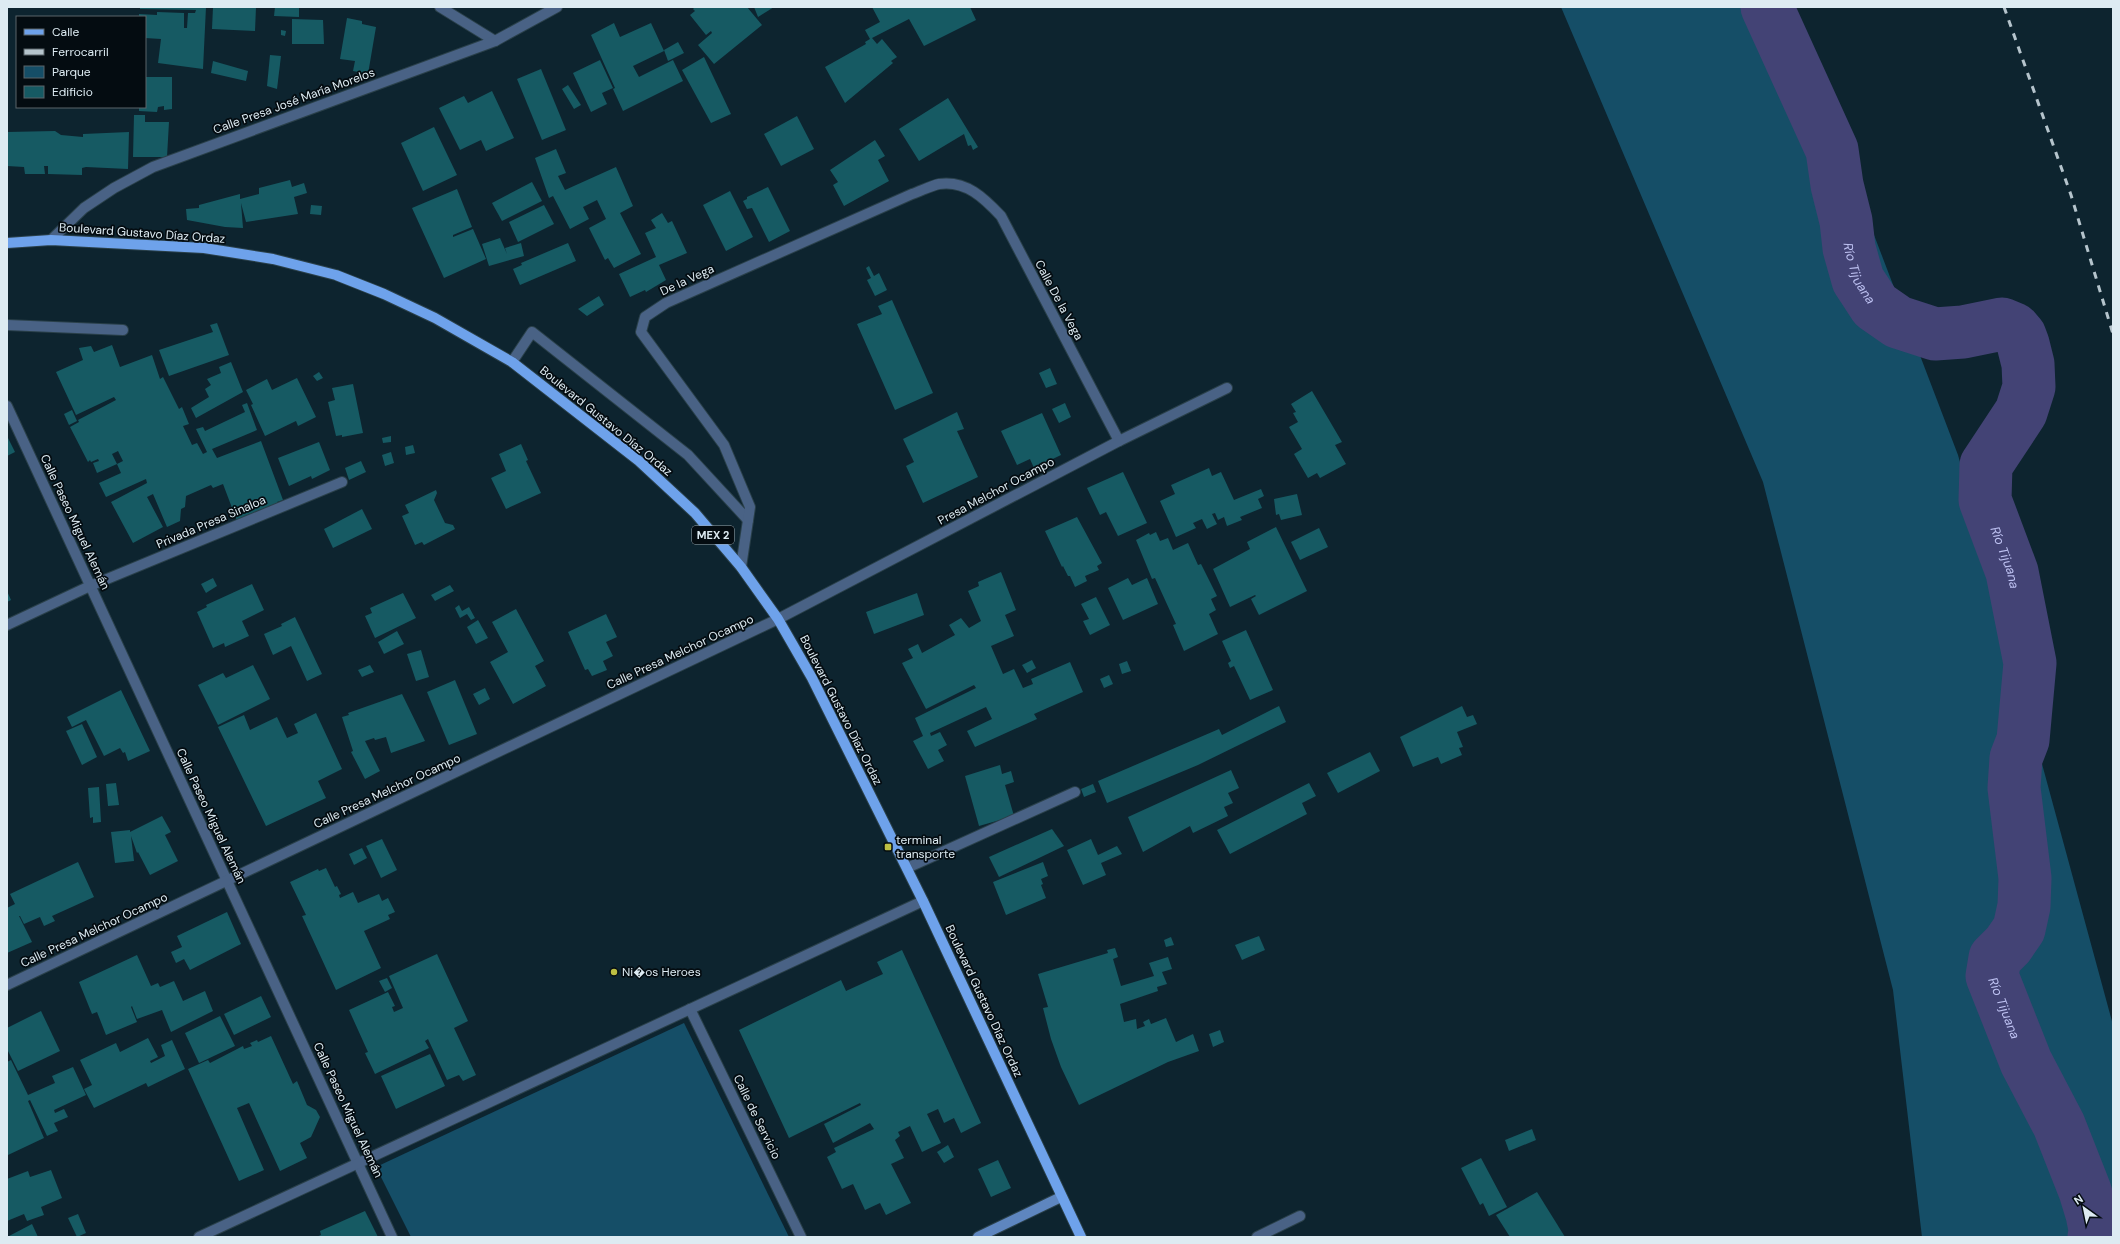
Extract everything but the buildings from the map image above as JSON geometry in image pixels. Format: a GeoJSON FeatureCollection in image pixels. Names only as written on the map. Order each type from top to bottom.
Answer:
{"type":"FeatureCollection","features":[{"type":"Feature","properties":{"kind":"main road","name":"Boulevard Gustavo Díaz Ordaz"},"geometry":{"type":"LineString","coordinates":[[7,243],[52,240],[204,248],[273,259],[336,275],[384,294],[435,318],[512,362],[639,461],[695,513],[741,567],[778,619],[812,678],[923,901],[1081,1237]]}},
{"type":"Feature","properties":{"kind":"street"},"geometry":{"type":"LineString","coordinates":[[440,7],[495,41]]}},
{"type":"Feature","properties":{"kind":"street","name":"Calle Presa José María Morelos"},"geometry":{"type":"LineString","coordinates":[[52,240],[84,208],[114,188],[153,167],[495,41],[557,7]]}},
{"type":"Feature","properties":{"kind":"street","name":"De la Vega"},"geometry":{"type":"LineString","coordinates":[[741,567],[750,508],[724,445],[641,332],[645,318],[666,302],[912,194],[939,184],[961,185]]}},
{"type":"Feature","properties":{"kind":"street","name":"Calle De la Vega"},"geometry":{"type":"LineString","coordinates":[[961,185],[982,196],[1001,216],[1119,441]]}},
{"type":"Feature","properties":{"kind":"street"},"geometry":{"type":"LineString","coordinates":[[7,325],[123,330]]}},
{"type":"Feature","properties":{"kind":"street"},"geometry":{"type":"LineString","coordinates":[[512,362],[532,332],[688,455],[748,520]]}},
{"type":"Feature","properties":{"kind":"street","name":"Presa Melchor Ocampo"},"geometry":{"type":"LineString","coordinates":[[778,619],[1119,441],[1228,388]]}},
{"type":"Feature","properties":{"kind":"street","name":"Calle Paseo Miguel Alemán"},"geometry":{"type":"LineString","coordinates":[[7,406],[392,1237]]}},
{"type":"Feature","properties":{"kind":"street","name":"Privada Presa Sinaloa"},"geometry":{"type":"LineString","coordinates":[[7,625],[90,586],[342,482]]}},
{"type":"Feature","properties":{"kind":"street","name":"Calle Presa Melchor Ocampo"},"geometry":{"type":"LineString","coordinates":[[7,985],[778,619]]}},
{"type":"Feature","properties":{"kind":"street"},"geometry":{"type":"LineString","coordinates":[[907,868],[1075,792]]}},
{"type":"Feature","properties":{"kind":"street"},"geometry":{"type":"LineString","coordinates":[[199,1237],[923,901]]}},
{"type":"Feature","properties":{"kind":"street","name":"Calle de Servicio"},"geometry":{"type":"LineString","coordinates":[[690,1009],[801,1237]]}},
{"type":"Feature","properties":{"kind":"street"},"geometry":{"type":"LineString","coordinates":[[978,1237],[1062,1197]]}},
{"type":"Feature","properties":{"kind":"street"},"geometry":{"type":"LineString","coordinates":[[1257,1237],[1300,1216]]}},
{"type":"Feature","properties":{"kind":"green space"},"geometry":{"type":"Polygon","coordinates":[[[1561,7],[1787,7],[1958,455],[2113,1025],[2113,1237],[1922,1237],[1893,990],[1763,482],[1561,7]]]}},
{"type":"Feature","properties":{"kind":"green space"},"geometry":{"type":"Polygon","coordinates":[[[684,1023],[789,1237],[411,1237],[376,1167],[684,1023]]]}},
{"type":"Feature","properties":{"kind":"waterway","name":"Río Tijuana"},"geometry":{"type":"LineString","coordinates":[[1767,7],[1832,150],[1837,185],[1846,221],[1849,248],[1858,280],[1875,306],[1898,322],[1935,334],[1963,332],[2002,324],[2014,329],[2020,336],[2023,344],[2028,364],[2029,387],[2021,412],[1986,465],[1985,500],[2012,572],[2030,663],[2023,740],[2016,758],[2014,788],[2025,878],[2024,906],[2019,929],[2008,945],[1995,958],[1992,976],[2026,1062],[2059,1125],[2085,1191],[2096,1234],[2094,1237]]}},
{"type":"Feature","properties":{"kind":"railway"},"geometry":{"type":"LineString","coordinates":[[2004,7],[2071,195],[2113,334]]}},
{"type":"Feature","properties":{"kind":"place","name":"terminal transporte"},"geometry":{"type":"Point","coordinates":[888,847]}},
{"type":"Feature","properties":{"kind":"place","name":"Ni�os Heroes"},"geometry":{"type":"Point","coordinates":[614,972]}}]}
